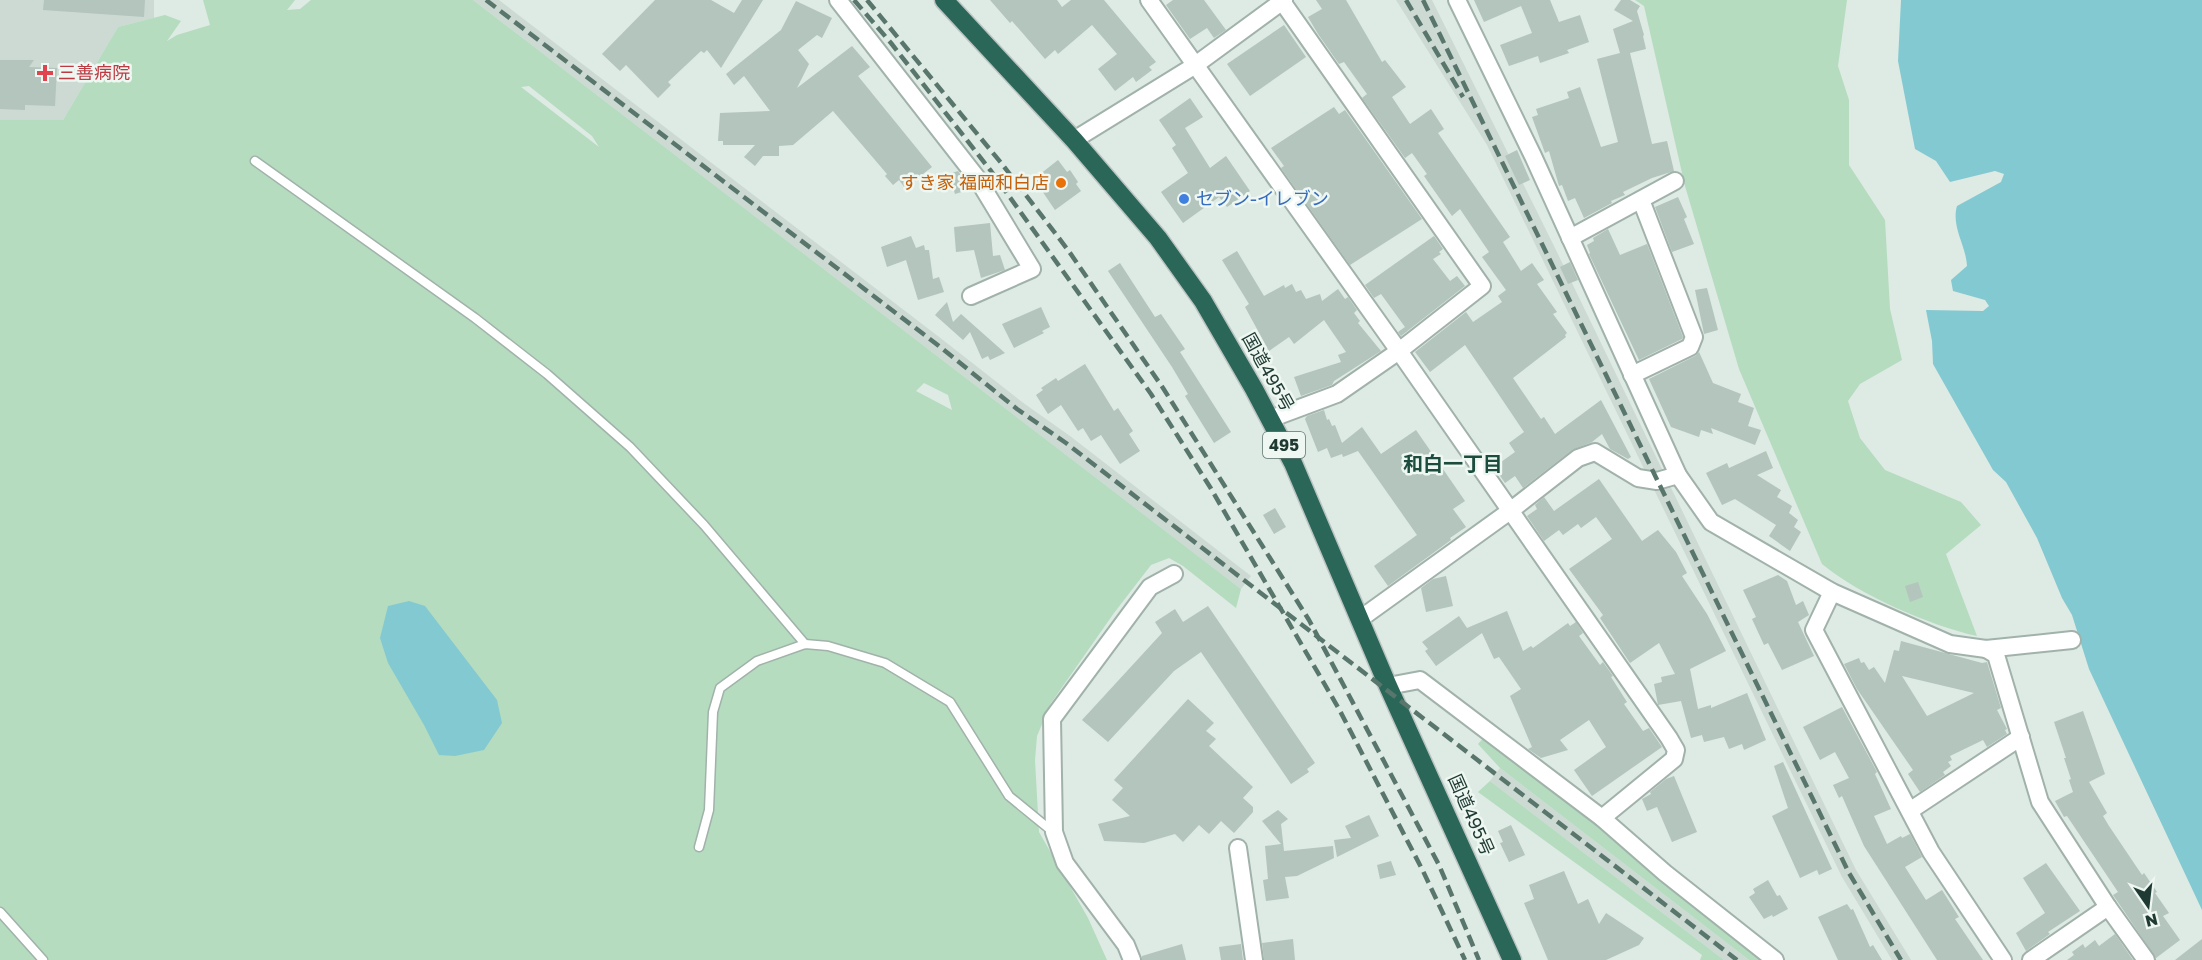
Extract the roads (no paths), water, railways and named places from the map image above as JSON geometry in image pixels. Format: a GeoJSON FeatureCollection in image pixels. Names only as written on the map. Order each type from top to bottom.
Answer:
{"type":"FeatureCollection","features":[{"type":"Feature","properties":{"kind":"highway","name":"国道495号"},"geometry":{"type":"LineString","coordinates":[[944,0],[1074,140],[1158,238],[1203,301],[1293,463],[1388,686],[1512,960]]}},
{"type":"Feature","properties":{"kind":"street"},"geometry":{"type":"LineString","coordinates":[[838,0],[977,178],[1032,269],[971,296]]}},
{"type":"Feature","properties":{"kind":"street"},"geometry":{"type":"LineString","coordinates":[[1149,0],[1399,351],[1676,750],[1674,759],[1602,818]]}},
{"type":"Feature","properties":{"kind":"street"},"geometry":{"type":"LineString","coordinates":[[1074,140],[1194,66],[1282,0],[1482,286],[1399,351],[1337,394],[1270,418]]}},
{"type":"Feature","properties":{"kind":"street"},"geometry":{"type":"LineString","coordinates":[[1457,0],[1533,156],[1678,475],[1711,522],[1832,592],[1950,644],[1986,650],[2072,640]]}},
{"type":"Feature","properties":{"kind":"street"},"geometry":{"type":"LineString","coordinates":[[1570,238],[1675,181]]}},
{"type":"Feature","properties":{"kind":"street"},"geometry":{"type":"LineString","coordinates":[[1632,375],[1690,347],[1694,337],[1641,200]]}},
{"type":"Feature","properties":{"kind":"street"},"geometry":{"type":"LineString","coordinates":[[1360,619],[1510,511],[1578,458],[1595,452],[1638,478],[1658,481],[1678,475]]}},
{"type":"Feature","properties":{"kind":"street"},"geometry":{"type":"LineString","coordinates":[[1132,960],[1126,945],[1065,864],[1054,832],[1052,719],[1150,587],[1174,574]]}},
{"type":"Feature","properties":{"kind":"street"},"geometry":{"type":"LineString","coordinates":[[1832,592],[1814,630],[1911,810],[1931,852],[2003,960]]}},
{"type":"Feature","properties":{"kind":"street"},"geometry":{"type":"LineString","coordinates":[[1986,650],[1996,655],[2040,802],[2108,907],[2146,960]]}},
{"type":"Feature","properties":{"kind":"street"},"geometry":{"type":"LineString","coordinates":[[1388,686],[1420,680],[1602,818],[1665,873],[1775,960]]}},
{"type":"Feature","properties":{"kind":"street"},"geometry":{"type":"LineString","coordinates":[[1911,810],[2021,737]]}},
{"type":"Feature","properties":{"kind":"street"},"geometry":{"type":"LineString","coordinates":[[1238,848],[1254,960]]}},
{"type":"Feature","properties":{"kind":"street"},"geometry":{"type":"LineString","coordinates":[[2031,960],[2108,907]]}},
{"type":"Feature","properties":{"kind":"lane"},"geometry":{"type":"LineString","coordinates":[[255,161],[475,318],[547,374],[630,447],[704,525],[805,644]]}},
{"type":"Feature","properties":{"kind":"lane"},"geometry":{"type":"LineString","coordinates":[[699,847],[709,810],[713,712],[720,688],[757,662],[805,644],[828,646],[885,663],[950,702],[1009,796],[1054,832]]}},
{"type":"Feature","properties":{"kind":"lane"},"geometry":{"type":"LineString","coordinates":[[0,912],[44,960]]}},
{"type":"Feature","properties":{"kind":"water"},"geometry":{"type":"Polygon","coordinates":[[[1901,0],[2202,0],[2202,910],[2089,669],[2072,615],[2062,598],[2037,538],[2006,482],[1993,470],[1933,364],[1932,341],[1926,310],[1983,311],[1989,306],[1985,300],[1953,291],[1951,280],[1967,266],[1957,229],[1957,206],[2001,182],[2004,174],[1995,171],[1950,182],[1936,161],[1915,149],[1898,61],[1901,0]]]}},
{"type":"Feature","properties":{"kind":"water"},"geometry":{"type":"Polygon","coordinates":[[[409,601],[425,606],[497,700],[502,723],[484,750],[455,756],[439,755],[388,663],[380,638],[388,606],[409,601]]]}},
{"type":"Feature","properties":{"kind":"railway"},"geometry":{"type":"LineString","coordinates":[[486,0],[1737,960]]}},
{"type":"Feature","properties":{"kind":"railway"},"geometry":{"type":"LineString","coordinates":[[854,0],[891,43],[991,171],[1151,394],[1210,487],[1339,709],[1423,871],[1465,960]]}},
{"type":"Feature","properties":{"kind":"railway"},"geometry":{"type":"LineString","coordinates":[[867,0],[1002,164],[1068,250],[1163,388],[1309,620],[1439,865],[1479,960]]}},
{"type":"Feature","properties":{"kind":"railway"},"geometry":{"type":"LineString","coordinates":[[1406,0],[1463,97]]}},
{"type":"Feature","properties":{"kind":"railway"},"geometry":{"type":"LineString","coordinates":[[1423,0],[1849,873],[1901,960]]}},
{"type":"Feature","properties":{"kind":"place","name":"三善病院"},"geometry":{"type":"Point","coordinates":[45,73]}},
{"type":"Feature","properties":{"kind":"place","name":"すき家 福岡和白店"},"geometry":{"type":"Point","coordinates":[1061,183]}},
{"type":"Feature","properties":{"kind":"place","name":"セブン-イレブン"},"geometry":{"type":"Point","coordinates":[1184,199]}},
{"type":"Feature","properties":{"kind":"district","name":"和白一丁目"},"geometry":{"type":"Point","coordinates":[1453,464]}}]}
